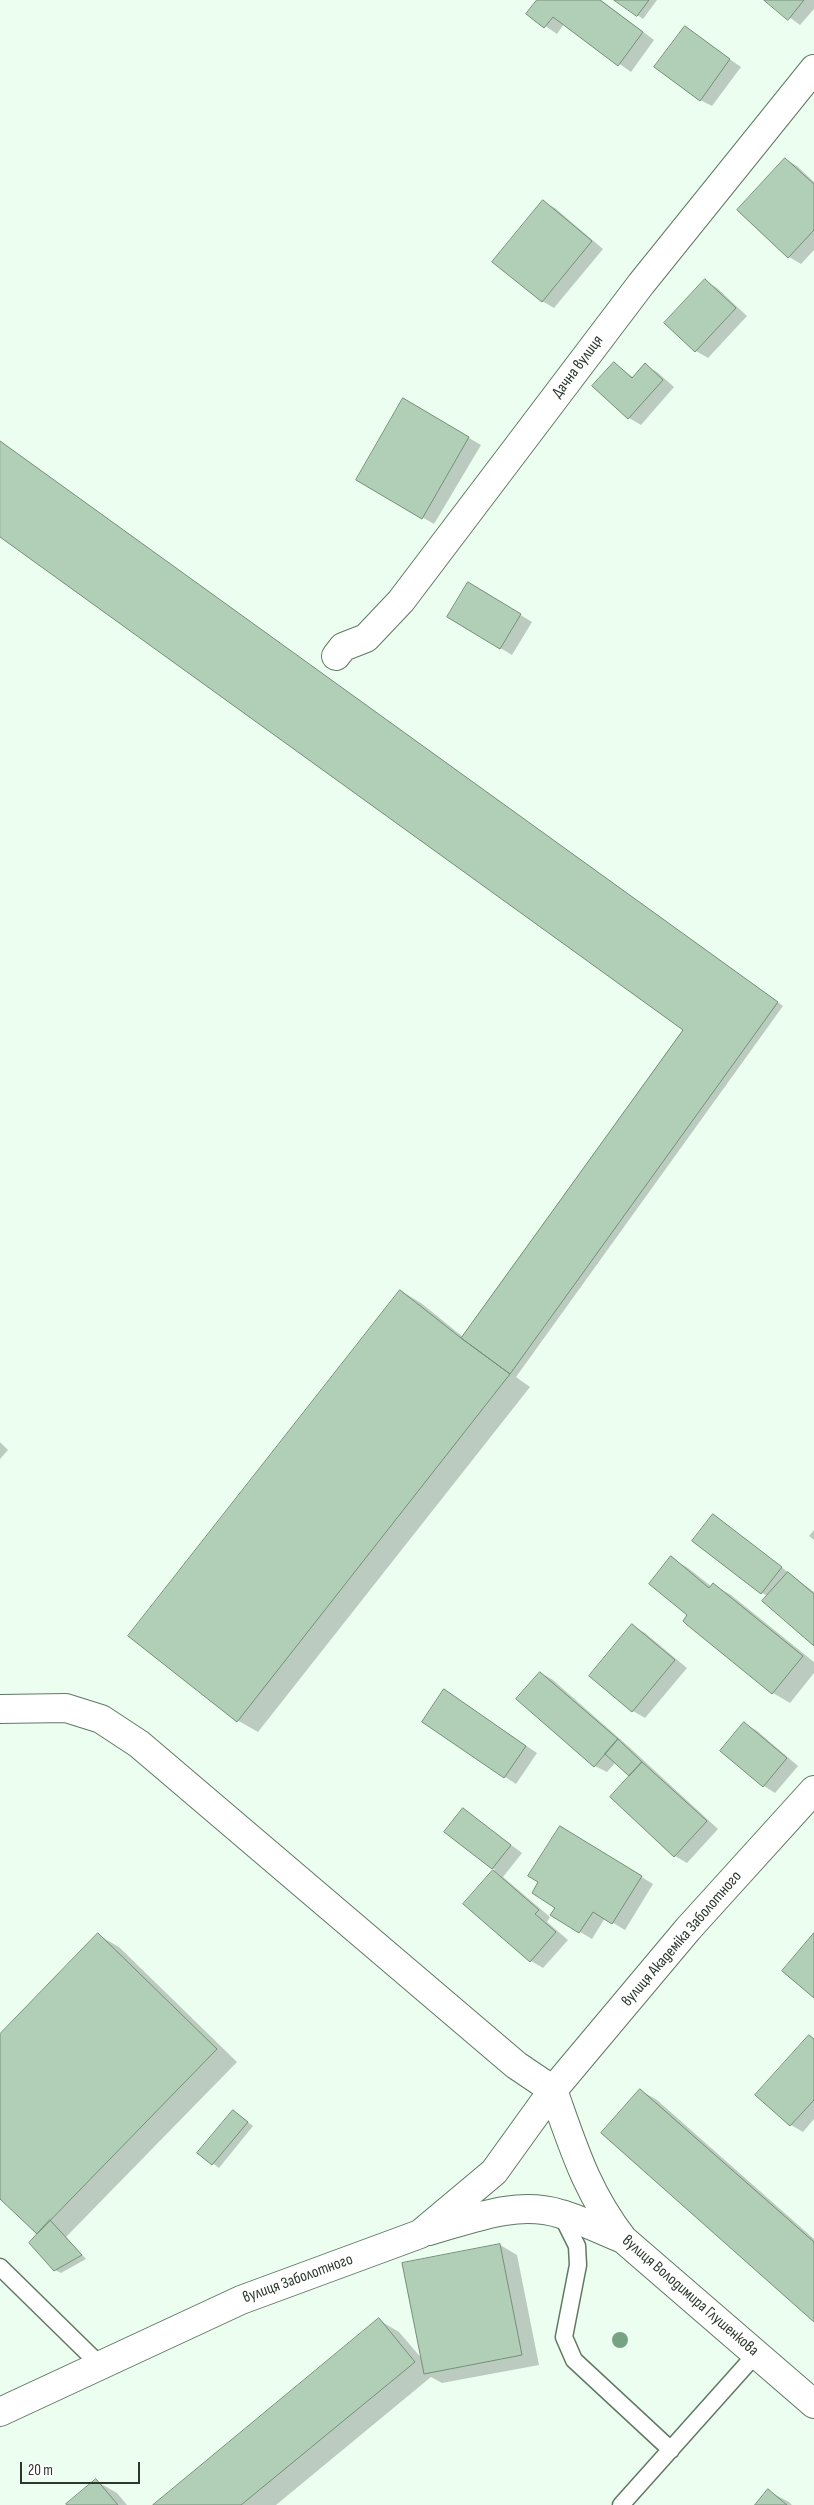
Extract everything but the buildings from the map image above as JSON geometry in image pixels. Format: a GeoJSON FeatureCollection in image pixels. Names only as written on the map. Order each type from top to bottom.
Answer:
{"type":"FeatureCollection","features":[{"type":"Feature","properties":{"kind":"street","name":"Дачна вулиця"},"geometry":{"type":"LineString","coordinates":[[336,656],[343,647],[366,638],[400,601],[641,284],[814,69]]}},
{"type":"Feature","properties":{"kind":"street"},"geometry":{"type":"LineString","coordinates":[[0,1709],[66,1708],[101,1719],[139,1744],[516,2065],[553,2090]]}},
{"type":"Feature","properties":{"kind":"street","name":"вулиця Академіка Заболотного"},"geometry":{"type":"LineString","coordinates":[[553,2090],[688,1929],[814,1790]]}},
{"type":"Feature","properties":{"kind":"street","name":"вулиця Заболотного"},"geometry":{"type":"LineString","coordinates":[[0,2412],[241,2300],[420,2234],[494,2172],[553,2090]]}},
{"type":"Feature","properties":{"kind":"street","name":"вулиця Володимира Глушенкова"},"geometry":{"type":"LineString","coordinates":[[553,2090],[588,2184],[604,2214],[623,2240],[814,2404]]}},
{"type":"Feature","properties":{"kind":"street"},"geometry":{"type":"LineString","coordinates":[[420,2234],[506,2210],[536,2209],[561,2214],[623,2240]]}},
{"type":"Feature","properties":{"kind":"lane"},"geometry":{"type":"LineString","coordinates":[[561,2214],[577,2246],[578,2265],[564,2337],[574,2360],[671,2450]]}},
{"type":"Feature","properties":{"kind":"lane"},"geometry":{"type":"LineString","coordinates":[[0,2267],[100,2365]]}},
{"type":"Feature","properties":{"kind":"lane"},"geometry":{"type":"LineString","coordinates":[[621,2505],[756,2354]]}}]}
